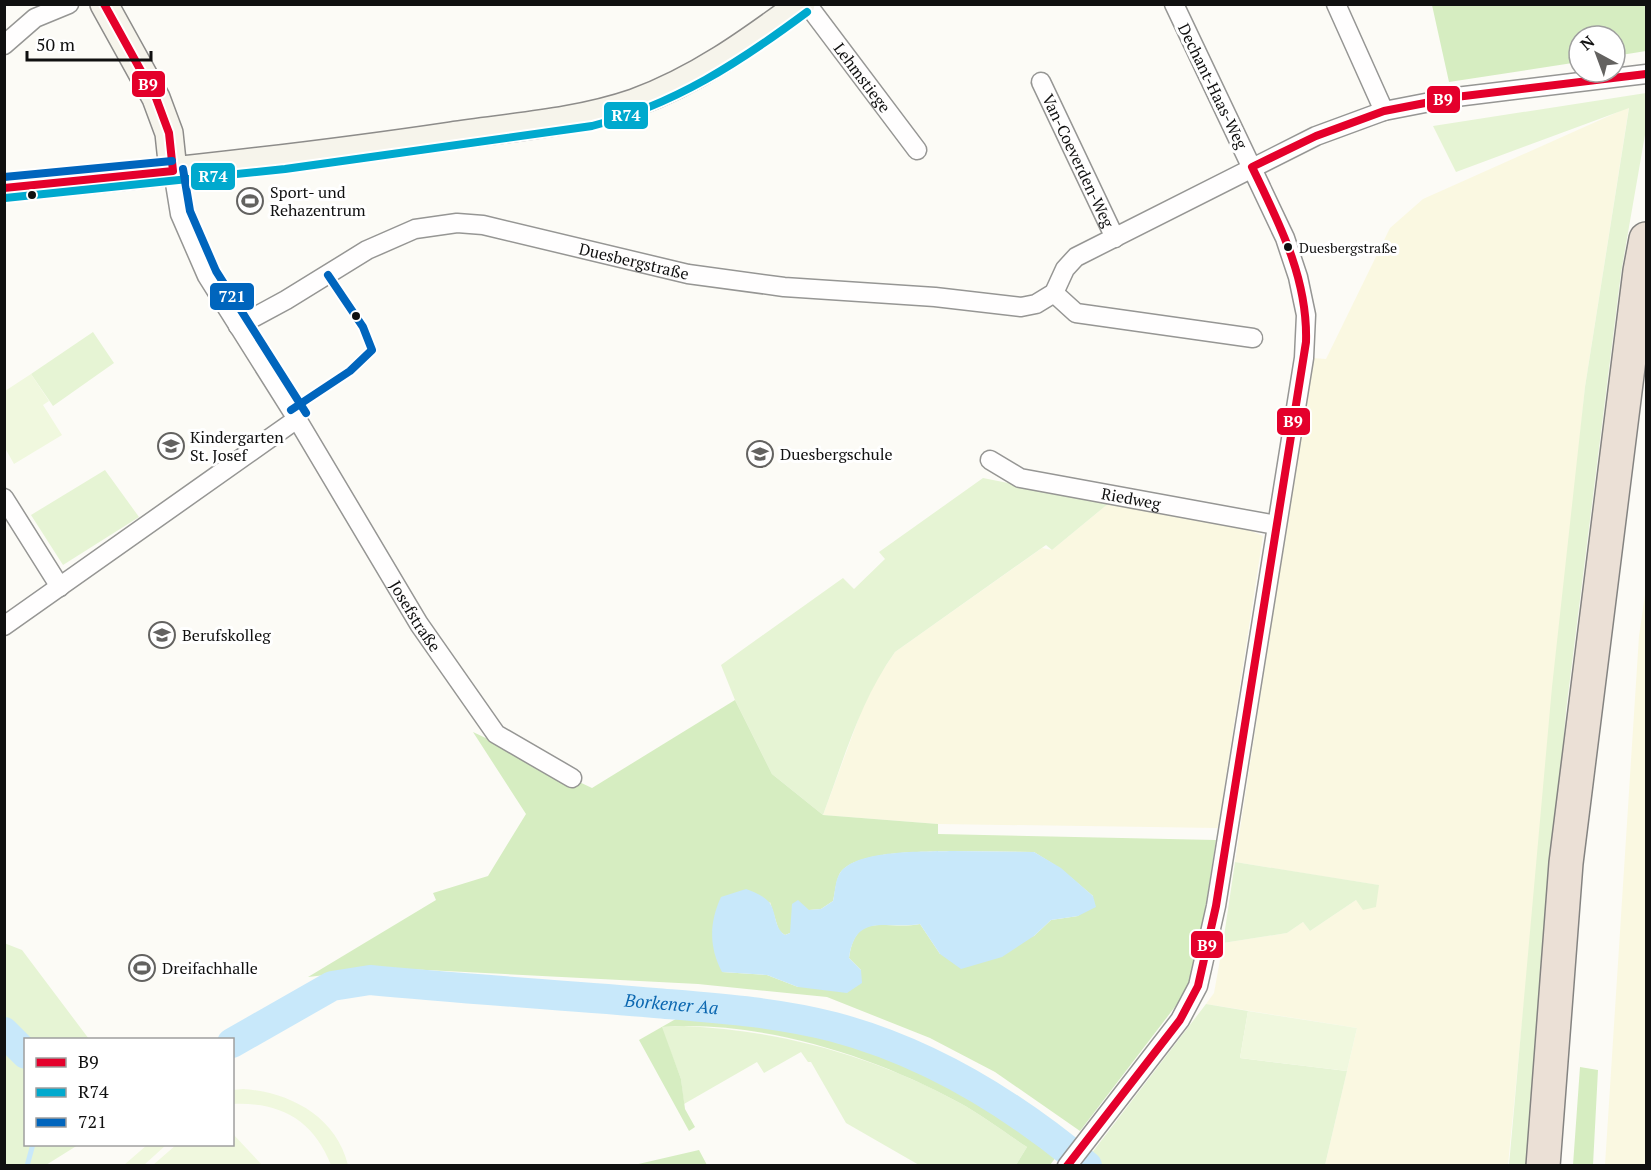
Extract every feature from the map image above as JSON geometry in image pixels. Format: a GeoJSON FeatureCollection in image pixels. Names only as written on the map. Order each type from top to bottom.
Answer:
{"type":"FeatureCollection","features":[{"type":"Feature","properties":{"kind":"highway"},"geometry":{"type":"LineString","coordinates":[[1543,1166],[1566,863],[1640,271],[1647,239]]}},
{"type":"Feature","properties":{"kind":"highway"},"geometry":{"type":"LineString","coordinates":[[1557,1166],[1582,857],[1647,350]]}},
{"type":"Feature","properties":{"kind":"main road"},"geometry":{"type":"LineString","coordinates":[[104,4],[156,98],[169,133],[173,171]]}},
{"type":"Feature","properties":{"kind":"main road"},"geometry":{"type":"LineString","coordinates":[[4,188],[380,147],[573,118],[632,104],[682,84],[714,66],[801,4]]}},
{"type":"Feature","properties":{"kind":"street"},"geometry":{"type":"LineString","coordinates":[[4,45],[35,18],[69,4]]}},
{"type":"Feature","properties":{"kind":"street","name":"Lehmstiege"},"geometry":{"type":"LineString","coordinates":[[807,4],[917,150]]}},
{"type":"Feature","properties":{"kind":"street","name":"Dechant-Haas-Weg"},"geometry":{"type":"LineString","coordinates":[[1067,1166],[1180,1020],[1198,986],[1216,906],[1304,358],[1306,315],[1299,277],[1285,238],[1174,4]]}},
{"type":"Feature","properties":{"kind":"street"},"geometry":{"type":"LineString","coordinates":[[1336,4],[1384,111]]}},
{"type":"Feature","properties":{"kind":"street"},"geometry":{"type":"LineString","coordinates":[[1253,338],[1076,313],[1054,293],[1070,261],[1316,136],[1384,111],[1456,97],[1647,74]]}},
{"type":"Feature","properties":{"kind":"street","name":"Van-Coeverden-Weg"},"geometry":{"type":"LineString","coordinates":[[1041,82],[1115,238]]}},
{"type":"Feature","properties":{"kind":"street","name":"Josefstraße"},"geometry":{"type":"LineString","coordinates":[[173,171],[180,213],[207,276],[297,419],[419,624],[496,734],[572,778]]}},
{"type":"Feature","properties":{"kind":"street","name":"Duesbergstraße"},"geometry":{"type":"LineString","coordinates":[[238,326],[296,295],[367,250],[415,229],[457,223],[491,227],[688,274],[784,287],[935,297],[1021,308],[1036,304],[1054,293]]}},
{"type":"Feature","properties":{"kind":"street"},"geometry":{"type":"LineString","coordinates":[[4,626],[297,419]]}},
{"type":"Feature","properties":{"kind":"street","name":"Riedweg"},"geometry":{"type":"LineString","coordinates":[[990,460],[1020,478],[1276,525]]}},
{"type":"Feature","properties":{"kind":"street"},"geometry":{"type":"LineString","coordinates":[[4,498],[60,587]]}},
{"type":"Feature","properties":{"kind":"shaded area"},"geometry":{"type":"Polygon","coordinates":[[[1629,107],[1585,387],[1508,1165],[1325,1165],[1357,1028],[1206,1004],[1214,993],[1223,943],[1287,933],[1303,922],[1310,931],[1356,900],[1376,907],[1378,885],[1235,862],[1312,358],[1326,359],[1390,228],[1423,199],[1629,107]]]}},
{"type":"Feature","properties":{"kind":"shaded area"},"geometry":{"type":"Polygon","coordinates":[[[1109,503],[1240,526],[1263,536],[1218,828],[938,824],[823,815],[861,712],[877,679],[895,652],[1042,548],[1052,550],[1109,503]]]}},
{"type":"Feature","properties":{"kind":"shaded area"},"geometry":{"type":"Polygon","coordinates":[[[1646,588],[1646,1165],[1605,1165],[1639,636],[1646,588]]]}},
{"type":"Feature","properties":{"kind":"green space"},"geometry":{"type":"Polygon","coordinates":[[[1432,5],[1646,5],[1646,51],[1627,54],[1627,24],[1567,24],[1567,64],[1449,82],[1432,5]]]}},
{"type":"Feature","properties":{"kind":"green space"},"geometry":{"type":"Polygon","coordinates":[[[1646,93],[1646,129],[1621,273],[1566,711],[1527,1165],[1509,1165],[1552,687],[1585,387],[1629,108],[1456,172],[1433,126],[1646,93]]]}},
{"type":"Feature","properties":{"kind":"green space"},"geometry":{"type":"Polygon","coordinates":[[[93,332],[114,363],[53,406],[31,374],[93,332]]]}},
{"type":"Feature","properties":{"kind":"green space"},"geometry":{"type":"Polygon","coordinates":[[[31,374],[49,401],[43,405],[62,435],[14,464],[5,448],[5,391],[31,374]]]}},
{"type":"Feature","properties":{"kind":"green space"},"geometry":{"type":"Polygon","coordinates":[[[105,470],[139,517],[63,565],[31,515],[105,470]]]}},
{"type":"Feature","properties":{"kind":"green space"},"geometry":{"type":"Polygon","coordinates":[[[983,478],[1109,503],[1052,550],[1046,545],[895,652],[862,710],[823,815],[772,774],[735,700],[721,665],[843,578],[854,589],[885,559],[879,552],[983,478]]]}},
{"type":"Feature","properties":{"kind":"green space"},"geometry":{"type":"Polygon","coordinates":[[[735,700],[772,774],[823,815],[938,824],[938,834],[1216,840],[1196,968],[1184,995],[1080,1131],[995,1072],[930,1038],[827,997],[698,984],[386,968],[308,977],[436,900],[433,893],[488,876],[526,814],[473,732],[592,788],[735,700]],[[909,852],[876,856],[848,865],[840,873],[833,901],[821,909],[809,910],[790,933],[785,935],[779,931],[770,902],[722,972],[767,975],[798,987],[861,970],[849,958],[853,943],[858,933],[874,925],[920,924],[940,954],[1034,936],[1051,920],[1078,916],[1093,896],[1061,869],[1034,852],[909,852]]]}},
{"type":"Feature","properties":{"kind":"green space"},"geometry":{"type":"Polygon","coordinates":[[[1235,862],[1379,885],[1376,907],[1363,910],[1356,900],[1310,931],[1303,922],[1287,933],[1223,943],[1235,862]]]}},
{"type":"Feature","properties":{"kind":"green space"},"geometry":{"type":"Polygon","coordinates":[[[4,943],[22,950],[88,1038],[24,1038],[24,1146],[76,1146],[46,1165],[5,1165],[4,943]]]}},
{"type":"Feature","properties":{"kind":"green space"},"geometry":{"type":"Polygon","coordinates":[[[1206,1004],[1248,1011],[1240,1058],[1347,1071],[1325,1165],[1103,1166],[1091,1154],[1206,1004]]]}},
{"type":"Feature","properties":{"kind":"green space"},"geometry":{"type":"Polygon","coordinates":[[[1248,1011],[1357,1028],[1347,1071],[1240,1058],[1248,1011]]]}},
{"type":"Feature","properties":{"kind":"green space"},"geometry":{"type":"Polygon","coordinates":[[[681,1016],[751,1023],[804,1032],[884,1057],[973,1101],[1056,1157],[1050,1165],[1016,1165],[1027,1147],[984,1118],[925,1085],[852,1056],[776,1035],[738,1029],[699,1026],[662,1027],[681,1079],[685,1109],[695,1127],[689,1131],[639,1040],[681,1016]]]}},
{"type":"Feature","properties":{"kind":"green space"},"geometry":{"type":"Polygon","coordinates":[[[684,1026],[755,1033],[825,1048],[859,1059],[893,1071],[958,1102],[1027,1147],[1016,1165],[919,1165],[846,1123],[811,1062],[808,1062],[801,1052],[764,1073],[757,1062],[684,1104],[681,1079],[661,1027],[684,1026]]]}},
{"type":"Feature","properties":{"kind":"green space"},"geometry":{"type":"Polygon","coordinates":[[[1580,1067],[1598,1070],[1593,1165],[1573,1165],[1580,1067]]]}},
{"type":"Feature","properties":{"kind":"green space"},"geometry":{"type":"Polygon","coordinates":[[[234,1090],[260,1091],[277,1095],[308,1110],[322,1120],[333,1133],[348,1165],[331,1165],[315,1136],[293,1117],[266,1106],[234,1104],[234,1090]]]}},
{"type":"Feature","properties":{"kind":"green space"},"geometry":{"type":"Polygon","coordinates":[[[234,1135],[262,1165],[153,1165],[175,1146],[234,1146],[234,1135]]]}},
{"type":"Feature","properties":{"kind":"green space"},"geometry":{"type":"Polygon","coordinates":[[[146,1146],[165,1146],[144,1165],[124,1165],[146,1146]]]}},
{"type":"Feature","properties":{"kind":"green space"},"geometry":{"type":"Polygon","coordinates":[[[699,1150],[707,1165],[634,1165],[699,1150]]]}},
{"type":"Feature","properties":{"kind":"water"},"geometry":{"type":"Polygon","coordinates":[[[1034,852],[1061,868],[1093,896],[1096,907],[1078,916],[1051,920],[1034,936],[1002,957],[961,969],[940,954],[920,924],[866,928],[858,934],[849,958],[861,970],[862,983],[847,993],[798,987],[767,975],[722,972],[715,953],[712,935],[714,916],[721,897],[746,889],[761,895],[771,905],[779,928],[785,935],[790,933],[792,904],[798,900],[809,910],[821,909],[833,901],[838,876],[848,865],[892,853],[1034,852]]]}},
{"type":"Feature","properties":{"kind":"waterway","name":"Borkener Aa"},"geometry":{"type":"LineString","coordinates":[[234,1042],[332,986],[370,980],[768,1014],[834,1027],[869,1038],[936,1066],[999,1101],[1059,1143],[1087,1166]]}},
{"type":"Feature","properties":{"kind":"waterway","name":"Borkener Aa"},"geometry":{"type":"LineString","coordinates":[[4,1032],[24,1052]]}},
{"type":"Feature","properties":{"kind":"waterway"},"geometry":{"type":"LineString","coordinates":[[27,1166],[32,1146]]}},
{"type":"Feature","properties":{"kind":"transit line","name":"B9"},"geometry":{"type":"LineString","coordinates":[[104,4],[156,98],[169,133],[173,171]]}},
{"type":"Feature","properties":{"kind":"transit line","name":"R74"},"geometry":{"type":"LineString","coordinates":[[5,198],[285,169],[592,126],[651,106],[705,80],[757,48],[807,12]]}},
{"type":"Feature","properties":{"kind":"transit line","name":"B9"},"geometry":{"type":"LineString","coordinates":[[1252,167],[1316,136],[1384,111],[1456,97],[1646,74]]}},
{"type":"Feature","properties":{"kind":"transit line","name":"721"},"geometry":{"type":"LineString","coordinates":[[4,177],[172,161]]}},
{"type":"Feature","properties":{"kind":"transit line","name":"B9"},"geometry":{"type":"LineString","coordinates":[[1067,1166],[1180,1020],[1198,986],[1216,906],[1306,342],[1305,318],[1297,273],[1281,230],[1252,167]]}},
{"type":"Feature","properties":{"kind":"transit line","name":"721"},"geometry":{"type":"LineString","coordinates":[[183,169],[190,211],[216,271],[306,413]]}},
{"type":"Feature","properties":{"kind":"transit line","name":"B9"},"geometry":{"type":"LineString","coordinates":[[4,188],[173,171]]}},
{"type":"Feature","properties":{"kind":"transit line","name":"721"},"geometry":{"type":"LineString","coordinates":[[291,410],[350,371],[372,350],[363,327],[328,275]]}},
{"type":"Feature","properties":{"kind":"place","name":"Sport- und Rehazentrum"},"geometry":{"type":"Point","coordinates":[250,201]}},
{"type":"Feature","properties":{"kind":"place","name":"Duesbergstraße"},"geometry":{"type":"Point","coordinates":[1288,247]}},
{"type":"Feature","properties":{"kind":"place","name":"Kindergarten St. Josef"},"geometry":{"type":"Point","coordinates":[171,446]}},
{"type":"Feature","properties":{"kind":"place","name":"Duesbergschule"},"geometry":{"type":"Point","coordinates":[760,454]}},
{"type":"Feature","properties":{"kind":"place","name":"Berufskolleg"},"geometry":{"type":"Point","coordinates":[162,635]}},
{"type":"Feature","properties":{"kind":"place","name":"Dreifachhalle"},"geometry":{"type":"Point","coordinates":[142,968]}}]}
